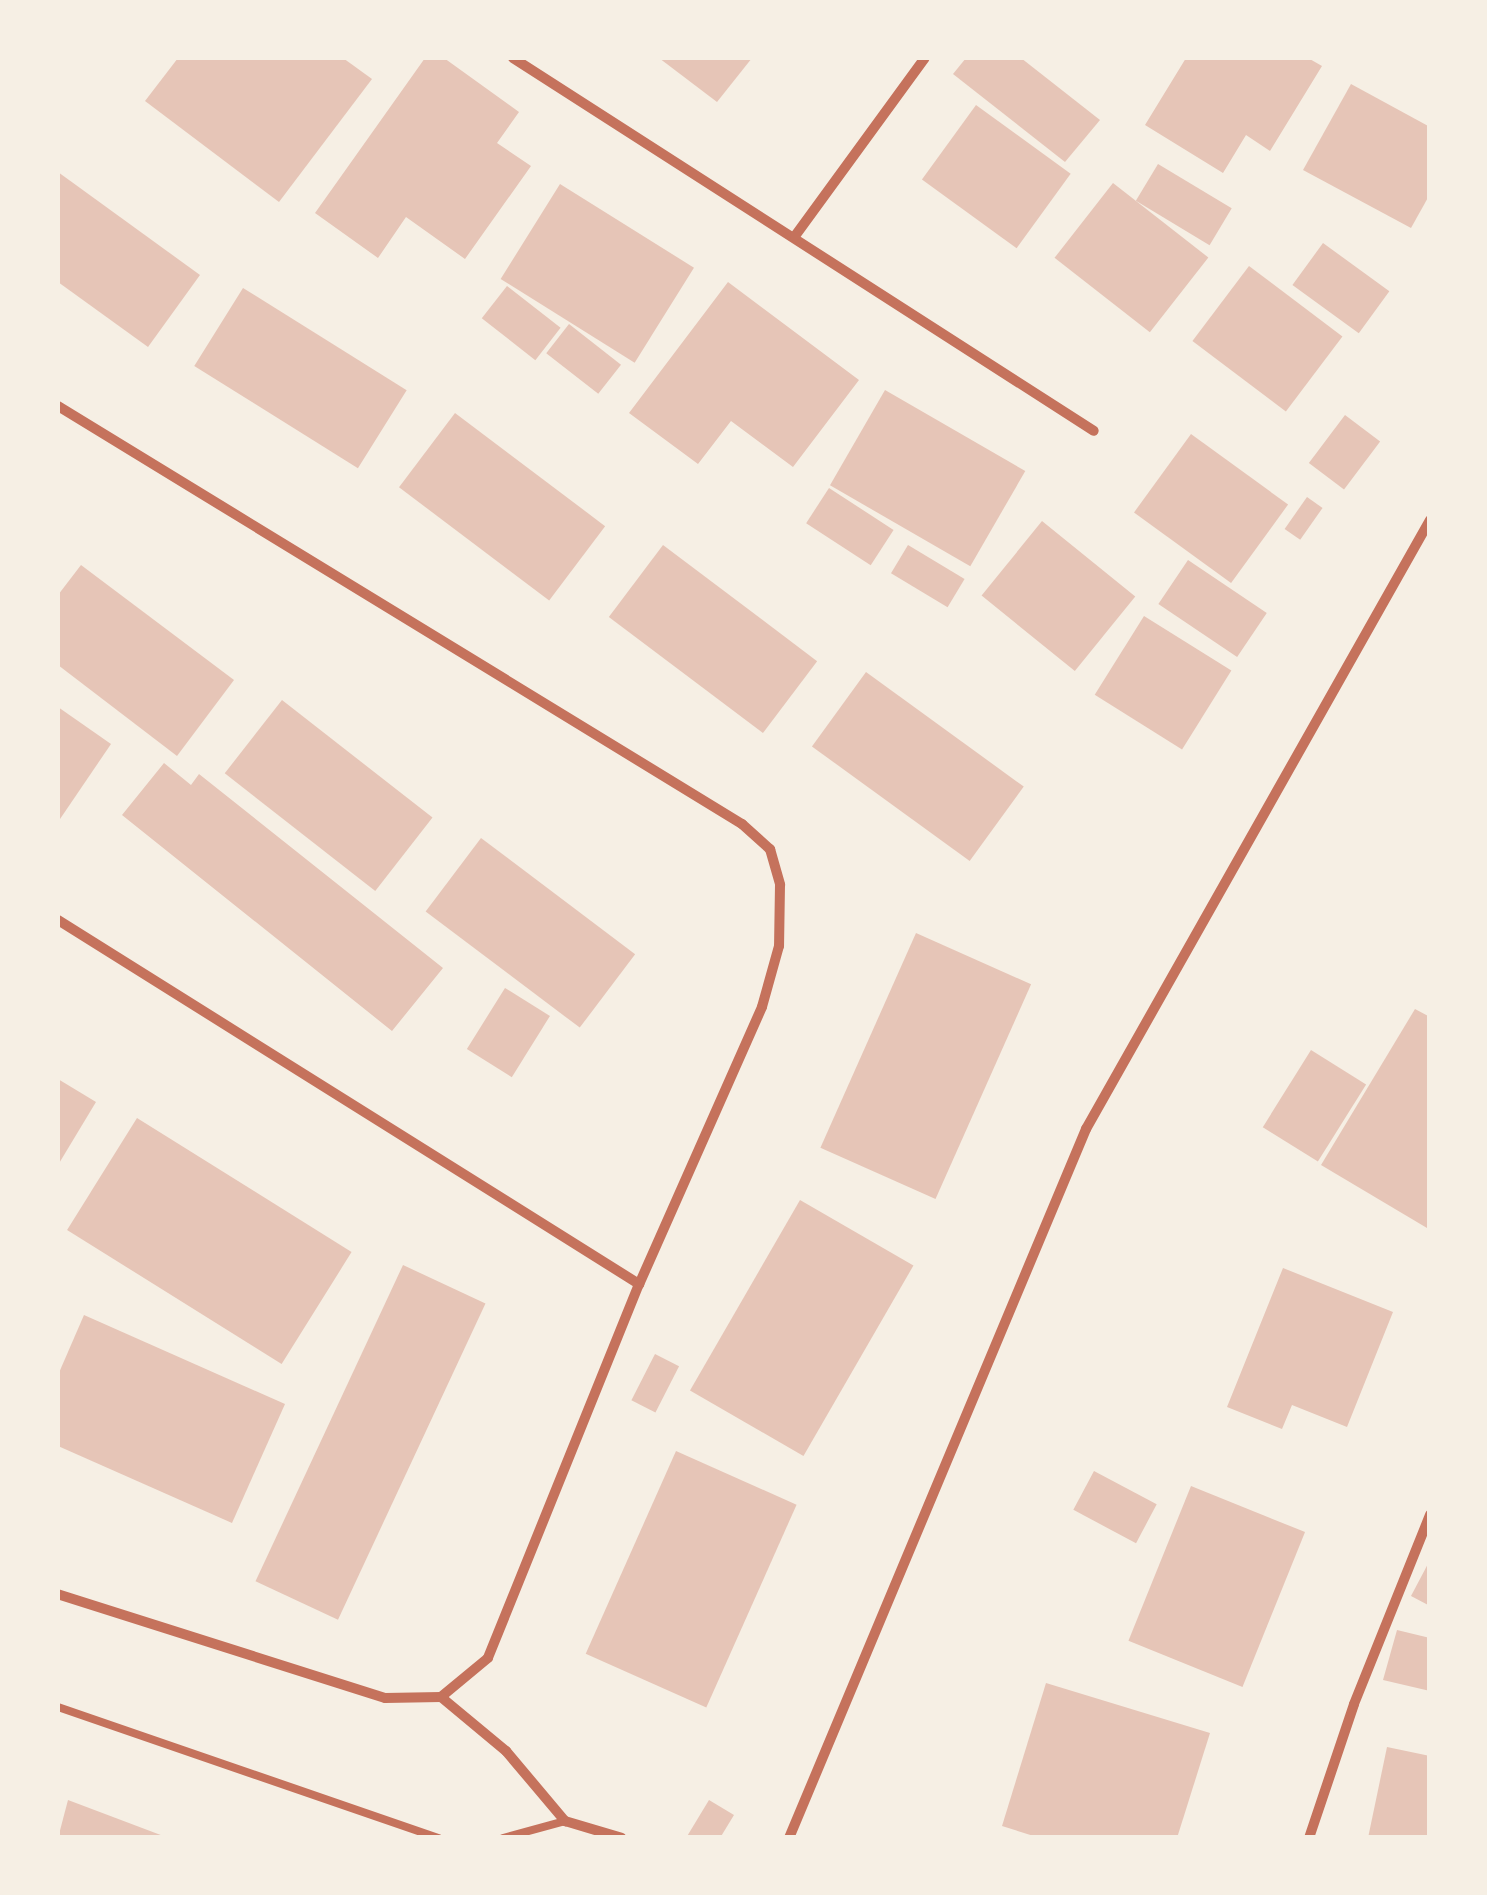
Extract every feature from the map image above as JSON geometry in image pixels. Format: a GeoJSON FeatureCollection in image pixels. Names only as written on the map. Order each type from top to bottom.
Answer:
{"type":"FeatureCollection","features":[{"type":"Feature","properties":{"kind":"street"},"geometry":{"type":"LineString","coordinates":[[513,58],[1094,431]]}},
{"type":"Feature","properties":{"kind":"street"},"geometry":{"type":"LineString","coordinates":[[795,236],[926,58]]}},
{"type":"Feature","properties":{"kind":"street"},"geometry":{"type":"LineString","coordinates":[[58,406],[742,824],[770,849],[780,885],[779,946],[762,1006],[639,1284],[488,1658],[441,1697],[385,1698],[58,1594]]}},
{"type":"Feature","properties":{"kind":"street"},"geometry":{"type":"LineString","coordinates":[[788,1838],[1086,1129],[1430,520]]}},
{"type":"Feature","properties":{"kind":"street"},"geometry":{"type":"LineString","coordinates":[[58,920],[639,1284]]}},
{"type":"Feature","properties":{"kind":"street"},"geometry":{"type":"LineString","coordinates":[[1309,1838],[1354,1704],[1430,1515]]}},
{"type":"Feature","properties":{"kind":"street"},"geometry":{"type":"LineString","coordinates":[[441,1697],[506,1751],[564,1822],[622,1838]]}},
{"type":"Feature","properties":{"kind":"lane"},"geometry":{"type":"LineString","coordinates":[[58,1707],[439,1838]]}},
{"type":"Feature","properties":{"kind":"lane"},"geometry":{"type":"LineString","coordinates":[[504,1838],[564,1822]]}},
{"type":"Feature","properties":{"kind":"building"},"geometry":{"type":"Polygon","coordinates":[[[178,58],[343,58],[372,79],[279,202],[145,101],[178,58]]]}},
{"type":"Feature","properties":{"kind":"building"},"geometry":{"type":"Polygon","coordinates":[[[425,58],[444,58],[519,112],[497,143],[531,166],[465,259],[406,217],[378,258],[315,213],[425,58]]]}},
{"type":"Feature","properties":{"kind":"building"},"geometry":{"type":"Polygon","coordinates":[[[659,58],[752,58],[717,102],[659,58]]]}},
{"type":"Feature","properties":{"kind":"building"},"geometry":{"type":"Polygon","coordinates":[[[966,58],[1021,58],[1100,120],[1065,162],[953,74],[966,58]]]}},
{"type":"Feature","properties":{"kind":"building"},"geometry":{"type":"Polygon","coordinates":[[[1186,58],[1308,58],[1322,66],[1270,151],[1246,135],[1223,173],[1145,125],[1186,58]]]}},
{"type":"Feature","properties":{"kind":"building"},"geometry":{"type":"Polygon","coordinates":[[[1351,84],[1430,127],[1430,194],[1411,228],[1303,170],[1351,84]]]}},
{"type":"Feature","properties":{"kind":"building"},"geometry":{"type":"Polygon","coordinates":[[[976,105],[1071,174],[1017,248],[922,179],[976,105]]]}},
{"type":"Feature","properties":{"kind":"building"},"geometry":{"type":"Polygon","coordinates":[[[1158,164],[1232,208],[1210,245],[1136,201],[1158,164]]]}},
{"type":"Feature","properties":{"kind":"building"},"geometry":{"type":"Polygon","coordinates":[[[58,172],[200,275],[148,347],[58,282],[58,172]]]}},
{"type":"Feature","properties":{"kind":"building"},"geometry":{"type":"Polygon","coordinates":[[[1113,183],[1208,257],[1150,332],[1055,258],[1113,183]]]}},
{"type":"Feature","properties":{"kind":"building"},"geometry":{"type":"Polygon","coordinates":[[[560,184],[694,268],[635,363],[501,279],[560,184]]]}},
{"type":"Feature","properties":{"kind":"building"},"geometry":{"type":"Polygon","coordinates":[[[1323,243],[1389,291],[1359,333],[1292,285],[1323,243]]]}},
{"type":"Feature","properties":{"kind":"building"},"geometry":{"type":"Polygon","coordinates":[[[1249,266],[1342,336],[1286,411],[1192,341],[1249,266]]]}},
{"type":"Feature","properties":{"kind":"building"},"geometry":{"type":"Polygon","coordinates":[[[728,282],[859,380],[793,467],[731,421],[698,464],[629,413],[728,282]]]}},
{"type":"Feature","properties":{"kind":"building"},"geometry":{"type":"Polygon","coordinates":[[[507,286],[561,328],[535,360],[482,318],[507,286]]]}},
{"type":"Feature","properties":{"kind":"building"},"geometry":{"type":"Polygon","coordinates":[[[243,288],[407,390],[358,468],[194,366],[243,288]]]}},
{"type":"Feature","properties":{"kind":"building"},"geometry":{"type":"Polygon","coordinates":[[[569,324],[621,365],[598,394],[546,353],[569,324]]]}},
{"type":"Feature","properties":{"kind":"building"},"geometry":{"type":"Polygon","coordinates":[[[885,390],[1025,471],[970,566],[830,485],[885,390]]]}},
{"type":"Feature","properties":{"kind":"building"},"geometry":{"type":"Polygon","coordinates":[[[455,413],[605,526],[549,600],[399,487],[455,413]]]}},
{"type":"Feature","properties":{"kind":"building"},"geometry":{"type":"Polygon","coordinates":[[[1345,415],[1380,441],[1344,489],[1309,463],[1345,415]]]}},
{"type":"Feature","properties":{"kind":"building"},"geometry":{"type":"Polygon","coordinates":[[[1191,434],[1288,505],[1231,583],[1134,512],[1191,434]]]}},
{"type":"Feature","properties":{"kind":"building"},"geometry":{"type":"Polygon","coordinates":[[[829,488],[894,530],[871,565],[806,523],[829,488]]]}},
{"type":"Feature","properties":{"kind":"building"},"geometry":{"type":"Polygon","coordinates":[[[1307,497],[1323,508],[1300,540],[1285,529],[1307,497]]]}},
{"type":"Feature","properties":{"kind":"building"},"geometry":{"type":"Polygon","coordinates":[[[1042,521],[1135,597],[1075,671],[982,596],[1042,521]]]}},
{"type":"Feature","properties":{"kind":"building"},"geometry":{"type":"Polygon","coordinates":[[[663,545],[817,661],[763,733],[609,617],[663,545]]]}},
{"type":"Feature","properties":{"kind":"building"},"geometry":{"type":"Polygon","coordinates":[[[908,545],[965,579],[948,607],[891,573],[908,545]]]}},
{"type":"Feature","properties":{"kind":"building"},"geometry":{"type":"Polygon","coordinates":[[[1188,560],[1267,613],[1237,657],[1158,604],[1188,560]]]}},
{"type":"Feature","properties":{"kind":"building"},"geometry":{"type":"Polygon","coordinates":[[[81,565],[234,680],[177,756],[58,665],[58,595],[81,565]]]}},
{"type":"Feature","properties":{"kind":"building"},"geometry":{"type":"Polygon","coordinates":[[[1144,616],[1231,671],[1182,749],[1095,695],[1144,616]]]}},
{"type":"Feature","properties":{"kind":"building"},"geometry":{"type":"Polygon","coordinates":[[[866,672],[1024,787],[970,861],[812,746],[866,672]]]}},
{"type":"Feature","properties":{"kind":"building"},"geometry":{"type":"Polygon","coordinates":[[[282,700],[433,818],[375,891],[225,773],[282,700]]]}},
{"type":"Feature","properties":{"kind":"building"},"geometry":{"type":"Polygon","coordinates":[[[58,707],[111,744],[58,822],[58,707]]]}},
{"type":"Feature","properties":{"kind":"building"},"geometry":{"type":"Polygon","coordinates":[[[164,763],[191,785],[199,774],[443,968],[392,1031],[122,815],[164,763]]]}},
{"type":"Feature","properties":{"kind":"building"},"geometry":{"type":"Polygon","coordinates":[[[481,838],[635,954],[580,1028],[426,911],[481,838]]]}},
{"type":"Feature","properties":{"kind":"building"},"geometry":{"type":"Polygon","coordinates":[[[916,933],[1031,984],[936,1199],[820,1148],[916,933]]]}},
{"type":"Feature","properties":{"kind":"building"},"geometry":{"type":"Polygon","coordinates":[[[505,988],[550,1016],[512,1077],[467,1049],[505,988]]]}},
{"type":"Feature","properties":{"kind":"building"},"geometry":{"type":"Polygon","coordinates":[[[1415,1009],[1430,1017],[1427,1228],[1321,1165],[1415,1009]]]}},
{"type":"Feature","properties":{"kind":"building"},"geometry":{"type":"Polygon","coordinates":[[[1311,1050],[1366,1084],[1318,1162],[1263,1127],[1311,1050]]]}},
{"type":"Feature","properties":{"kind":"building"},"geometry":{"type":"Polygon","coordinates":[[[58,1079],[96,1102],[58,1165],[58,1079]]]}},
{"type":"Feature","properties":{"kind":"building"},"geometry":{"type":"Polygon","coordinates":[[[137,1118],[352,1252],[282,1364],[67,1230],[137,1118]]]}},
{"type":"Feature","properties":{"kind":"building"},"geometry":{"type":"Polygon","coordinates":[[[800,1200],[913,1266],[803,1456],[690,1391],[800,1200]]]}},
{"type":"Feature","properties":{"kind":"building"},"geometry":{"type":"Polygon","coordinates":[[[403,1265],[485,1303],[338,1620],[256,1581],[403,1265]]]}},
{"type":"Feature","properties":{"kind":"building"},"geometry":{"type":"Polygon","coordinates":[[[1283,1268],[1393,1312],[1347,1427],[1292,1405],[1282,1429],[1227,1407],[1283,1268]]]}},
{"type":"Feature","properties":{"kind":"building"},"geometry":{"type":"Polygon","coordinates":[[[84,1315],[285,1404],[232,1523],[58,1446],[58,1375],[84,1315]]]}},
{"type":"Feature","properties":{"kind":"building"},"geometry":{"type":"Polygon","coordinates":[[[655,1354],[679,1366],[655,1413],[631,1400],[655,1354]]]}},
{"type":"Feature","properties":{"kind":"building"},"geometry":{"type":"Polygon","coordinates":[[[676,1451],[797,1505],[706,1707],[586,1654],[676,1451]]]}},
{"type":"Feature","properties":{"kind":"building"},"geometry":{"type":"Polygon","coordinates":[[[1094,1471],[1157,1504],[1136,1543],[1073,1510],[1094,1471]]]}},
{"type":"Feature","properties":{"kind":"building"},"geometry":{"type":"Polygon","coordinates":[[[1191,1486],[1305,1532],[1242,1687],[1128,1641],[1191,1486]]]}},
{"type":"Feature","properties":{"kind":"building"},"geometry":{"type":"Polygon","coordinates":[[[1430,1560],[1430,1606],[1411,1596],[1430,1560]]]}},
{"type":"Feature","properties":{"kind":"building"},"geometry":{"type":"Polygon","coordinates":[[[1397,1630],[1430,1638],[1430,1691],[1383,1680],[1397,1630]]]}},
{"type":"Feature","properties":{"kind":"building"},"geometry":{"type":"Polygon","coordinates":[[[1046,1683],[1210,1733],[1177,1838],[1040,1838],[1002,1826],[1046,1683]]]}},
{"type":"Feature","properties":{"kind":"building"},"geometry":{"type":"Polygon","coordinates":[[[1387,1747],[1430,1756],[1430,1838],[1368,1838],[1387,1747]]]}},
{"type":"Feature","properties":{"kind":"building"},"geometry":{"type":"Polygon","coordinates":[[[68,1800],[166,1837],[166,1838],[58,1838],[68,1800]]]}},
{"type":"Feature","properties":{"kind":"building"},"geometry":{"type":"Polygon","coordinates":[[[709,1800],[734,1815],[720,1838],[686,1838],[709,1800]]]}}]}
